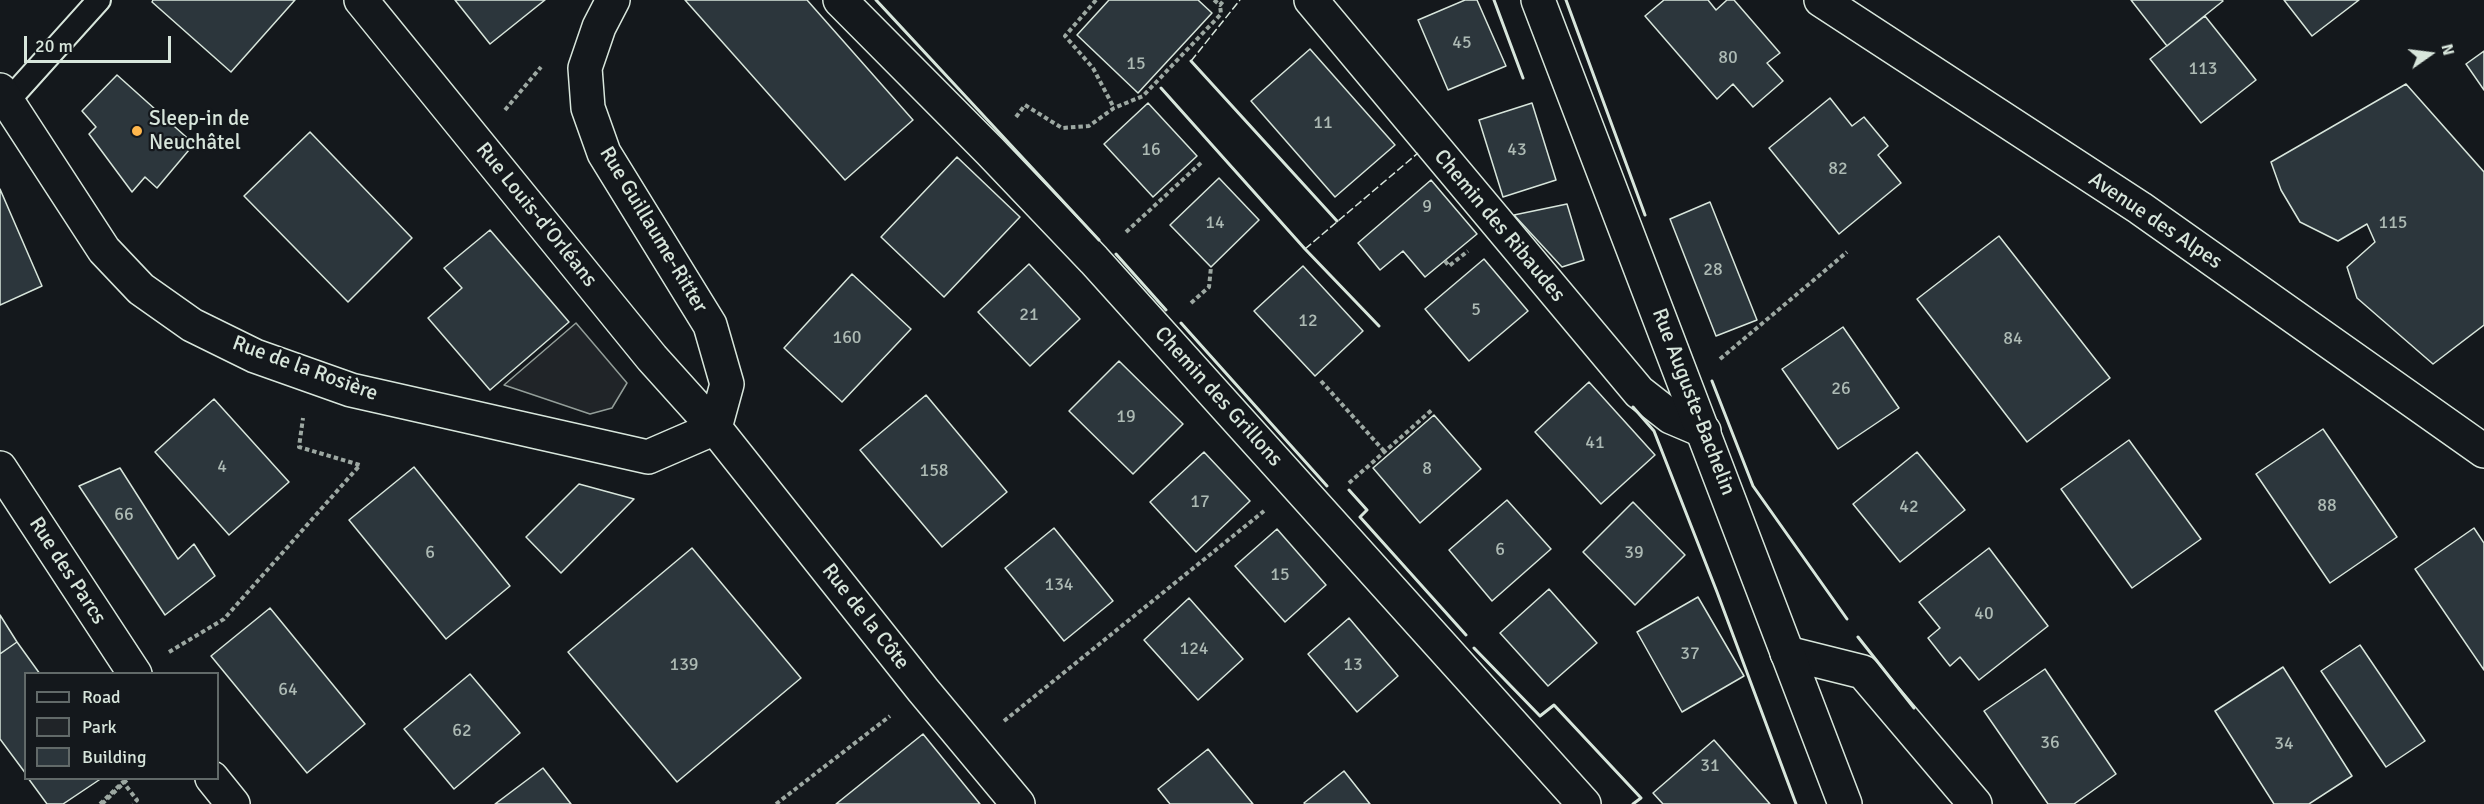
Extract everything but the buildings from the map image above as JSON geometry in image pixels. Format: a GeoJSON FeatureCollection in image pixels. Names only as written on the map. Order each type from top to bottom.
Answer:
{"type":"FeatureCollection","features":[{"type":"Feature","properties":{"kind":"street","name":"Rue Louis-d'Orléans"},"geometry":{"type":"LineString","coordinates":[[361,0],[652,358],[715,428]]}},
{"type":"Feature","properties":{"kind":"street","name":"Rue Guillaume-Ritter"},"geometry":{"type":"LineString","coordinates":[[614,0],[599,27],[585,68],[588,108],[604,153],[710,325],[727,384],[715,428]]}},
{"type":"Feature","properties":{"kind":"street","name":"Chemin des Grillons"},"geometry":{"type":"LineString","coordinates":[[840,0],[1094,260],[1584,804]]}},
{"type":"Feature","properties":{"kind":"street","name":"Chemin des Ribaudes"},"geometry":{"type":"LineString","coordinates":[[1311,0],[1639,392],[1671,417],[1704,431]]}},
{"type":"Feature","properties":{"kind":"street","name":"Rue Auguste-Bachelin"},"geometry":{"type":"LineString","coordinates":[[1538,0],[1845,804]]}},
{"type":"Feature","properties":{"kind":"street","name":"Avenue des Alpes"},"geometry":{"type":"LineString","coordinates":[[1821,0],[2140,208],[2484,451]]}},
{"type":"Feature","properties":{"kind":"street","name":"Rue de la Rosière"},"geometry":{"type":"LineString","coordinates":[[4,96],[104,250],[141,289],[192,325],[255,356],[351,390],[648,457],[715,428]]}},
{"type":"Feature","properties":{"kind":"street","name":"Rue de la Côte"},"geometry":{"type":"LineString","coordinates":[[715,428],[1018,804]]}},
{"type":"Feature","properties":{"kind":"street","name":"Rue des Parcs"},"geometry":{"type":"LineString","coordinates":[[0,468],[134,672]]}},
{"type":"Feature","properties":{"kind":"street"},"geometry":{"type":"LineString","coordinates":[[1787,653],[1863,672],[1975,804]]}},
{"type":"Feature","properties":{"kind":"street"},"geometry":{"type":"LineString","coordinates":[[214,780],[233,804]]}},
{"type":"Feature","properties":{"kind":"lane"},"geometry":{"type":"LineString","coordinates":[[4,96],[99,0]]}},
{"type":"Feature","properties":{"kind":"path"},"geometry":{"type":"LineString","coordinates":[[1096,0],[1065,36],[1093,68],[1114,108]]}},
{"type":"Feature","properties":{"kind":"path"},"geometry":{"type":"LineString","coordinates":[[990,151],[1025,105],[1062,128],[1089,126],[1114,108],[1143,96],[1221,14],[1220,5],[1214,0]]}},
{"type":"Feature","properties":{"kind":"path"},"geometry":{"type":"LineString","coordinates":[[1220,5],[1224,0]]}},
{"type":"Feature","properties":{"kind":"path"},"geometry":{"type":"LineString","coordinates":[[503,112],[551,55],[585,68]]}},
{"type":"Feature","properties":{"kind":"path"},"geometry":{"type":"LineString","coordinates":[[1094,260],[1203,161]]}},
{"type":"Feature","properties":{"kind":"path"},"geometry":{"type":"LineString","coordinates":[[1687,387],[1846,252]]}},
{"type":"Feature","properties":{"kind":"path"},"geometry":{"type":"LineString","coordinates":[[165,655],[224,619],[360,465],[299,447],[310,376]]}},
{"type":"Feature","properties":{"kind":"path"},"geometry":{"type":"LineString","coordinates":[[1321,381],[1384,451]]}},
{"type":"Feature","properties":{"kind":"path"},"geometry":{"type":"LineString","coordinates":[[1320,509],[1433,409]]}},
{"type":"Feature","properties":{"kind":"path"},"geometry":{"type":"LineString","coordinates":[[971,747],[1298,484]]}},
{"type":"Feature","properties":{"kind":"path"},"geometry":{"type":"LineString","coordinates":[[776,804],[924,690]]}},
{"type":"Feature","properties":{"kind":"path"},"geometry":{"type":"LineString","coordinates":[[101,804],[127,780]]}},
{"type":"Feature","properties":{"kind":"path"},"geometry":{"type":"LineString","coordinates":[[101,804],[123,782],[135,802]]}},
{"type":"Feature","properties":{"kind":"green space"},"geometry":{"type":"Polygon","coordinates":[[[576,323],[627,383],[612,408],[590,414],[504,385],[576,323]]]}},
{"type":"Feature","properties":{"kind":"fence"},"geometry":{"type":"LineString","coordinates":[[1191,61],[1240,0]]}},
{"type":"Feature","properties":{"kind":"fence"},"geometry":{"type":"LineString","coordinates":[[1305,249],[1418,153]]}},
{"type":"Feature","properties":{"kind":"wall"},"geometry":{"type":"LineString","coordinates":[[876,0],[1099,240]]}},
{"type":"Feature","properties":{"kind":"wall"},"geometry":{"type":"LineString","coordinates":[[1494,0],[1523,78]]}},
{"type":"Feature","properties":{"kind":"wall"},"geometry":{"type":"LineString","coordinates":[[1566,0],[1645,215]]}},
{"type":"Feature","properties":{"kind":"wall"},"geometry":{"type":"LineString","coordinates":[[1191,61],[1337,221]]}},
{"type":"Feature","properties":{"kind":"wall"},"geometry":{"type":"LineString","coordinates":[[1161,88],[1305,249],[1379,326]]}},
{"type":"Feature","properties":{"kind":"wall"},"geometry":{"type":"LineString","coordinates":[[1116,254],[1166,310]]}},
{"type":"Feature","properties":{"kind":"wall"},"geometry":{"type":"LineString","coordinates":[[1181,323],[1327,486]]}},
{"type":"Feature","properties":{"kind":"wall"},"geometry":{"type":"LineString","coordinates":[[1712,381],[1753,486],[1847,619]]}},
{"type":"Feature","properties":{"kind":"wall"},"geometry":{"type":"LineString","coordinates":[[1633,407],[1654,431],[1796,804]]}},
{"type":"Feature","properties":{"kind":"wall"},"geometry":{"type":"LineString","coordinates":[[1349,490],[1367,510],[1360,517],[1466,635]]}},
{"type":"Feature","properties":{"kind":"wall"},"geometry":{"type":"LineString","coordinates":[[1858,637],[1914,708]]}},
{"type":"Feature","properties":{"kind":"wall"},"geometry":{"type":"LineString","coordinates":[[1474,648],[1540,716],[1554,705],[1641,798],[1633,804]]}},
{"type":"Feature","properties":{"kind":"place","name":"Sleep-in de Neuchâtel"},"geometry":{"type":"Point","coordinates":[137,131]}}]}
